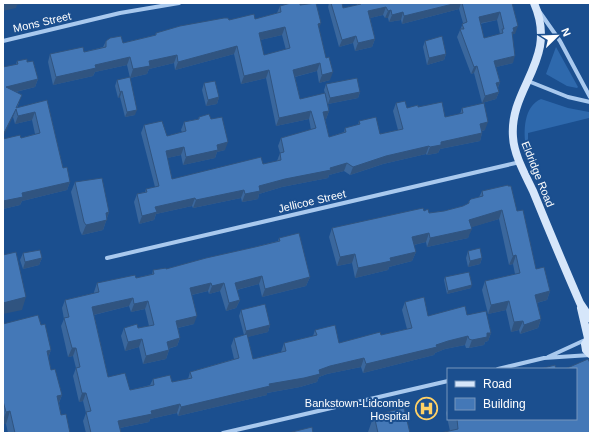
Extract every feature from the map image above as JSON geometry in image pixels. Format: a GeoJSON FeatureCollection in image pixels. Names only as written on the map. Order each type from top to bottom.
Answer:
{"type":"FeatureCollection","features":[{"type":"Feature","properties":{"kind":"street","name":"Mons Street"},"geometry":{"type":"LineString","coordinates":[[3,41],[114,15],[179,3]]}},
{"type":"Feature","properties":{"kind":"street","name":"Eldridge Road"},"geometry":{"type":"LineString","coordinates":[[534,3],[540,26],[540,47],[517,108],[513,123],[513,138],[520,162],[580,303],[588,338],[585,348],[590,354]]}},
{"type":"Feature","properties":{"kind":"street"},"geometry":{"type":"LineString","coordinates":[[534,3],[560,41],[590,97]]}},
{"type":"Feature","properties":{"kind":"street"},"geometry":{"type":"LineString","coordinates":[[528,81],[568,97],[590,102]]}},
{"type":"Feature","properties":{"kind":"street","name":"Jellicoe Street"},"geometry":{"type":"LineString","coordinates":[[108,258],[520,162]]}},
{"type":"Feature","properties":{"kind":"street","name":"Eldridge Road"},"geometry":{"type":"LineString","coordinates":[[580,303],[590,318]]}},
{"type":"Feature","properties":{"kind":"street"},"geometry":{"type":"LineString","coordinates":[[544,358],[588,338]]}},
{"type":"Feature","properties":{"kind":"street"},"geometry":{"type":"LineString","coordinates":[[502,368],[544,358],[590,354]]}},
{"type":"Feature","properties":{"kind":"street"},"geometry":{"type":"LineString","coordinates":[[223,433],[447,381]]}},
{"type":"Feature","properties":{"kind":"shaded area"},"geometry":{"type":"Polygon","coordinates":[[[556,47],[578,87],[577,88],[567,86],[546,74],[556,47]]]}},
{"type":"Feature","properties":{"kind":"shaded area"},"geometry":{"type":"Polygon","coordinates":[[[541,99],[568,108],[589,112],[589,118],[528,133],[528,146],[526,147],[525,127],[528,113],[535,102],[541,99]]]}},
{"type":"Feature","properties":{"kind":"building"},"geometry":{"type":"Polygon","coordinates":[[[291,3],[300,3],[300,5],[316,3],[321,23],[318,24],[326,58],[329,57],[333,72],[322,75],[320,63],[293,70],[300,99],[325,93],[329,111],[323,112],[329,137],[346,132],[345,128],[360,124],[359,121],[376,117],[380,134],[403,129],[396,103],[405,101],[407,108],[442,102],[445,117],[463,113],[462,108],[484,103],[488,122],[480,124],[482,133],[441,142],[441,145],[429,146],[386,156],[353,167],[347,163],[330,168],[331,170],[285,179],[259,186],[260,191],[245,194],[244,190],[196,200],[195,198],[155,207],[157,212],[142,216],[137,194],[147,192],[146,189],[159,186],[144,125],[162,121],[167,136],[186,131],[184,122],[199,119],[199,117],[209,114],[211,119],[222,117],[228,142],[217,145],[218,150],[186,157],[184,147],[166,151],[172,179],[261,157],[263,164],[281,160],[280,153],[284,152],[281,138],[316,128],[311,111],[279,118],[269,70],[244,76],[237,46],[178,62],[177,55],[149,61],[150,66],[133,69],[130,57],[95,65],[96,68],[56,77],[50,54],[83,47],[84,52],[106,47],[106,41],[110,38],[121,36],[123,43],[156,35],[156,33],[180,26],[224,18],[228,18],[229,20],[254,14],[255,19],[281,12],[280,6],[291,3]],[[285,27],[259,33],[264,55],[290,48],[285,27]]]}},
{"type":"Feature","properties":{"kind":"building"},"geometry":{"type":"Polygon","coordinates":[[[331,3],[342,3],[343,8],[361,3],[457,3],[404,16],[403,12],[392,15],[391,10],[388,11],[386,7],[368,11],[375,39],[358,43],[356,36],[342,40],[331,3]]]}},
{"type":"Feature","properties":{"kind":"building"},"geometry":{"type":"Polygon","coordinates":[[[462,3],[512,3],[518,26],[513,28],[514,32],[512,32],[515,56],[494,61],[500,82],[496,83],[499,92],[485,96],[477,66],[474,67],[460,29],[464,29],[462,24],[467,22],[462,3]],[[500,12],[479,17],[484,38],[503,33],[502,29],[504,29],[500,12]]]}},
{"type":"Feature","properties":{"kind":"building"},"geometry":{"type":"Polygon","coordinates":[[[442,36],[446,54],[429,58],[425,41],[442,36]]]}},
{"type":"Feature","properties":{"kind":"building"},"geometry":{"type":"Polygon","coordinates":[[[27,59],[27,62],[33,61],[38,79],[6,87],[22,95],[16,108],[47,100],[63,168],[67,167],[70,182],[22,193],[23,197],[3,201],[3,139],[20,135],[21,138],[40,133],[35,112],[18,116],[16,109],[3,135],[3,67],[18,64],[17,61],[27,59]]]}},
{"type":"Feature","properties":{"kind":"building"},"geometry":{"type":"Polygon","coordinates":[[[130,77],[137,110],[127,112],[122,91],[120,92],[117,80],[130,77]]]}},
{"type":"Feature","properties":{"kind":"building"},"geometry":{"type":"Polygon","coordinates":[[[357,78],[360,92],[330,98],[326,84],[357,78]]]}},
{"type":"Feature","properties":{"kind":"building"},"geometry":{"type":"Polygon","coordinates":[[[215,81],[219,97],[208,100],[204,83],[215,81]]]}},
{"type":"Feature","properties":{"kind":"building"},"geometry":{"type":"Polygon","coordinates":[[[102,178],[109,212],[106,213],[107,220],[86,225],[75,182],[102,178]]]}},
{"type":"Feature","properties":{"kind":"building"},"geometry":{"type":"Polygon","coordinates":[[[508,185],[511,186],[517,211],[523,210],[536,269],[544,267],[550,291],[535,295],[541,319],[524,325],[523,321],[514,322],[509,301],[491,305],[485,281],[520,273],[516,255],[513,256],[502,210],[469,220],[472,229],[430,238],[429,233],[412,237],[416,252],[390,258],[391,261],[358,268],[355,254],[340,257],[332,228],[423,208],[424,211],[428,209],[429,213],[444,211],[463,206],[469,203],[471,199],[483,196],[482,191],[508,185]]]}},
{"type":"Feature","properties":{"kind":"building"},"geometry":{"type":"Polygon","coordinates":[[[299,233],[310,277],[265,289],[262,276],[235,283],[240,300],[229,303],[224,283],[212,286],[211,283],[190,288],[197,316],[176,321],[180,338],[167,342],[169,350],[146,356],[142,339],[128,342],[124,328],[137,324],[138,328],[154,325],[148,301],[134,304],[133,298],[92,307],[108,377],[125,373],[130,390],[154,385],[153,379],[170,375],[172,382],[192,378],[190,372],[239,358],[234,338],[247,334],[253,359],[286,351],[284,343],[317,335],[315,330],[335,325],[339,343],[380,332],[381,335],[412,328],[405,302],[424,297],[428,316],[465,306],[467,315],[486,311],[491,333],[487,333],[487,337],[472,340],[469,339],[468,336],[436,345],[437,347],[366,364],[364,358],[330,366],[319,370],[320,374],[304,378],[269,384],[270,386],[181,407],[180,404],[151,411],[152,414],[118,421],[121,433],[91,433],[86,412],[91,411],[86,393],[82,393],[76,368],[80,367],[76,348],[72,348],[64,318],[69,317],[65,300],[99,292],[97,283],[135,275],[136,278],[154,274],[153,270],[166,269],[280,241],[279,238],[299,233]]]}},
{"type":"Feature","properties":{"kind":"building"},"geometry":{"type":"Polygon","coordinates":[[[480,248],[482,258],[470,261],[468,251],[480,248]]]}},
{"type":"Feature","properties":{"kind":"building"},"geometry":{"type":"Polygon","coordinates":[[[40,250],[42,258],[25,262],[23,253],[40,250]]]}},
{"type":"Feature","properties":{"kind":"building"},"geometry":{"type":"Polygon","coordinates":[[[16,252],[26,297],[3,303],[3,255],[16,252]]]}},
{"type":"Feature","properties":{"kind":"building"},"geometry":{"type":"Polygon","coordinates":[[[469,272],[472,285],[448,291],[445,277],[469,272]]]}},
{"type":"Feature","properties":{"kind":"building"},"geometry":{"type":"Polygon","coordinates":[[[265,304],[270,325],[246,331],[241,310],[265,304]]]}},
{"type":"Feature","properties":{"kind":"building"},"geometry":{"type":"Polygon","coordinates":[[[38,315],[41,325],[45,324],[51,350],[47,351],[51,370],[55,369],[62,395],[57,396],[61,415],[66,414],[70,433],[15,433],[10,411],[6,412],[3,401],[3,324],[38,315]]]}},
{"type":"Feature","properties":{"kind":"building"},"geometry":{"type":"Polygon","coordinates":[[[588,359],[590,363],[590,433],[440,433],[458,429],[457,420],[577,420],[577,368],[567,368],[588,359]]]}},
{"type":"Feature","properties":{"kind":"building"},"geometry":{"type":"Polygon","coordinates":[[[555,365],[556,368],[544,368],[555,365]]]}},
{"type":"Feature","properties":{"kind":"building"},"geometry":{"type":"Polygon","coordinates":[[[404,408],[410,433],[378,433],[374,415],[404,408]]]}},
{"type":"Feature","properties":{"kind":"building"},"geometry":{"type":"Polygon","coordinates":[[[312,427],[313,433],[288,433],[312,427]]]}},
{"type":"Feature","properties":{"kind":"place","name":"Bankstown-Lidcombe Hospital"},"geometry":{"type":"Point","coordinates":[426,409]}}]}
